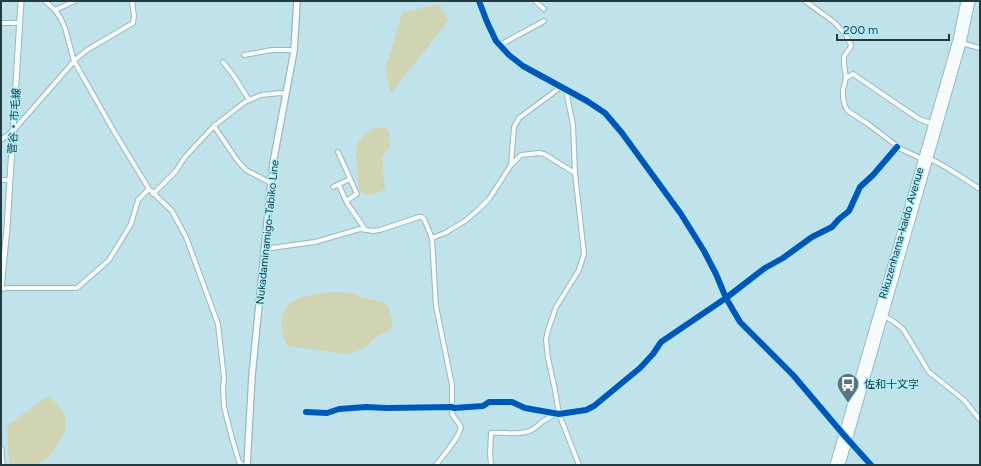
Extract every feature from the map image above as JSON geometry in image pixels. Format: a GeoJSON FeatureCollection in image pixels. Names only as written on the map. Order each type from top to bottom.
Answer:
{"type":"FeatureCollection","features":[{"type":"Feature","properties":{"kind":"highway","name":"Rikuzenhama-kaido Avenue"},"geometry":{"type":"LineString","coordinates":[[834,465],[846,436],[884,316],[926,159],[933,124],[960,42],[965,1]]}},
{"type":"Feature","properties":{"kind":"highway","name":"Rikuzenhama-kaido Avenue"},"geometry":{"type":"LineString","coordinates":[[841,465],[846,436],[971,1]]}},
{"type":"Feature","properties":{"kind":"main road","name":"Nukadaminamigo-Tabiko Line"},"geometry":{"type":"LineString","coordinates":[[246,465],[252,376],[273,163],[294,50],[297,1]]}},
{"type":"Feature","properties":{"kind":"street","name":"菅谷・市毛線"},"geometry":{"type":"LineString","coordinates":[[1,289],[10,180],[21,1]]}},
{"type":"Feature","properties":{"kind":"street"},"geometry":{"type":"LineString","coordinates":[[45,1],[55,10],[65,28],[74,61],[115,133],[149,189],[172,211],[186,237],[218,324],[224,378],[224,407],[239,462],[246,465]]}},
{"type":"Feature","properties":{"kind":"street"},"geometry":{"type":"LineString","coordinates":[[55,10],[75,1]]}},
{"type":"Feature","properties":{"kind":"street"},"geometry":{"type":"LineString","coordinates":[[1,140],[13,131],[74,61],[87,50],[133,23],[134,16],[132,1]]}},
{"type":"Feature","properties":{"kind":"street"},"geometry":{"type":"LineString","coordinates":[[480,1],[487,22],[496,41],[508,55],[523,66],[587,101],[605,114],[622,132],[681,214],[704,251],[726,298],[740,322],[793,375],[871,465]]}},
{"type":"Feature","properties":{"kind":"street"},"geometry":{"type":"LineString","coordinates":[[535,1],[544,9]]}},
{"type":"Feature","properties":{"kind":"street"},"geometry":{"type":"LineString","coordinates":[[805,1],[834,22],[846,35],[851,45],[844,56],[846,78],[843,98],[848,111],[868,124],[897,147],[949,168],[980,189]]}},
{"type":"Feature","properties":{"kind":"street"},"geometry":{"type":"LineString","coordinates":[[500,45],[544,21]]}},
{"type":"Feature","properties":{"kind":"street"},"geometry":{"type":"LineString","coordinates":[[1,23],[20,23]]}},
{"type":"Feature","properties":{"kind":"street"},"geometry":{"type":"LineString","coordinates":[[960,42],[980,48]]}},
{"type":"Feature","properties":{"kind":"street"},"geometry":{"type":"LineString","coordinates":[[244,55],[272,50],[294,50]]}},
{"type":"Feature","properties":{"kind":"street"},"geometry":{"type":"LineString","coordinates":[[223,62],[249,100]]}},
{"type":"Feature","properties":{"kind":"street"},"geometry":{"type":"LineString","coordinates":[[846,78],[853,74],[919,119],[933,124]]}},
{"type":"Feature","properties":{"kind":"street"},"geometry":{"type":"LineString","coordinates":[[511,165],[514,127],[519,118],[561,87]]}},
{"type":"Feature","properties":{"kind":"street"},"geometry":{"type":"LineString","coordinates":[[566,90],[573,125],[575,173],[584,254],[579,270],[556,307],[546,340],[548,358],[555,390],[557,414],[579,465]]}},
{"type":"Feature","properties":{"kind":"street"},"geometry":{"type":"LineString","coordinates":[[153,194],[176,171],[185,157],[214,126],[245,102],[261,95],[285,94]]}},
{"type":"Feature","properties":{"kind":"street"},"geometry":{"type":"LineString","coordinates":[[214,126],[237,160],[246,170],[271,183]]}},
{"type":"Feature","properties":{"kind":"street"},"geometry":{"type":"LineString","coordinates":[[306,412],[327,413],[339,409],[366,407],[454,408],[483,406],[489,402],[512,402],[525,408],[557,414],[586,410],[594,406],[640,368],[653,354],[661,342],[812,237],[832,227],[849,211],[860,188],[897,147]]}},
{"type":"Feature","properties":{"kind":"street"},"geometry":{"type":"LineString","coordinates":[[338,152],[357,194],[346,201]]}},
{"type":"Feature","properties":{"kind":"street"},"geometry":{"type":"LineString","coordinates":[[432,238],[445,233],[479,209],[489,198],[511,165],[521,155],[539,153],[544,154],[575,173]]}},
{"type":"Feature","properties":{"kind":"street"},"geometry":{"type":"LineString","coordinates":[[333,187],[350,179]]}},
{"type":"Feature","properties":{"kind":"street"},"geometry":{"type":"LineString","coordinates":[[1,180],[10,180]]}},
{"type":"Feature","properties":{"kind":"street"},"geometry":{"type":"LineString","coordinates":[[339,185],[346,201],[365,229]]}},
{"type":"Feature","properties":{"kind":"street"},"geometry":{"type":"LineString","coordinates":[[1,289],[76,288],[109,260],[130,224],[138,200],[149,189]]}},
{"type":"Feature","properties":{"kind":"street"},"geometry":{"type":"LineString","coordinates":[[264,248],[316,242],[360,229],[373,231],[380,230],[419,217],[424,219],[432,238],[436,306],[452,385],[452,414],[461,427],[456,439],[436,465]]}},
{"type":"Feature","properties":{"kind":"street"},"geometry":{"type":"LineString","coordinates":[[884,316],[903,329],[929,372],[964,400],[980,420]]}},
{"type":"Feature","properties":{"kind":"street"},"geometry":{"type":"LineString","coordinates":[[491,465],[491,433],[498,432],[512,434],[526,432],[534,429],[542,422],[557,414]]}},
{"type":"Feature","properties":{"kind":"street"},"geometry":{"type":"LineString","coordinates":[[1,449],[2,465]]}},
{"type":"Feature","properties":{"kind":"green space"},"geometry":{"type":"Polygon","coordinates":[[[438,4],[449,20],[391,93],[385,71],[402,13],[438,4]]]}},
{"type":"Feature","properties":{"kind":"green space"},"geometry":{"type":"Polygon","coordinates":[[[374,128],[384,128],[389,130],[390,147],[382,156],[385,190],[370,195],[364,194],[360,190],[356,149],[361,139],[374,128]]]}},
{"type":"Feature","properties":{"kind":"green space"},"geometry":{"type":"Polygon","coordinates":[[[333,292],[351,293],[386,303],[392,317],[391,328],[387,332],[377,336],[367,346],[358,351],[347,354],[287,346],[283,337],[282,319],[284,311],[289,304],[305,296],[333,292]]]}},
{"type":"Feature","properties":{"kind":"green space"},"geometry":{"type":"Polygon","coordinates":[[[48,396],[65,414],[66,428],[55,449],[49,457],[39,463],[29,465],[9,465],[7,426],[48,396]]]}},
{"type":"Feature","properties":{"kind":"cycle path"},"geometry":{"type":"LineString","coordinates":[[479,1],[496,41],[509,55],[523,66],[587,101],[605,113],[622,133],[681,214],[704,251],[726,298],[740,322],[793,375],[871,465]]}},
{"type":"Feature","properties":{"kind":"cycle path"},"geometry":{"type":"LineString","coordinates":[[306,412],[327,413],[339,409],[366,407],[454,408],[483,406],[489,402],[512,402],[525,408],[559,414],[586,410],[594,406],[640,368],[653,354],[661,342],[726,298],[765,268],[783,258],[812,237],[832,227],[849,211],[860,187],[873,175],[897,147]]}},
{"type":"Feature","properties":{"kind":"place","name":"佐和十文字"},"geometry":{"type":"Point","coordinates":[848,404]}}]}
